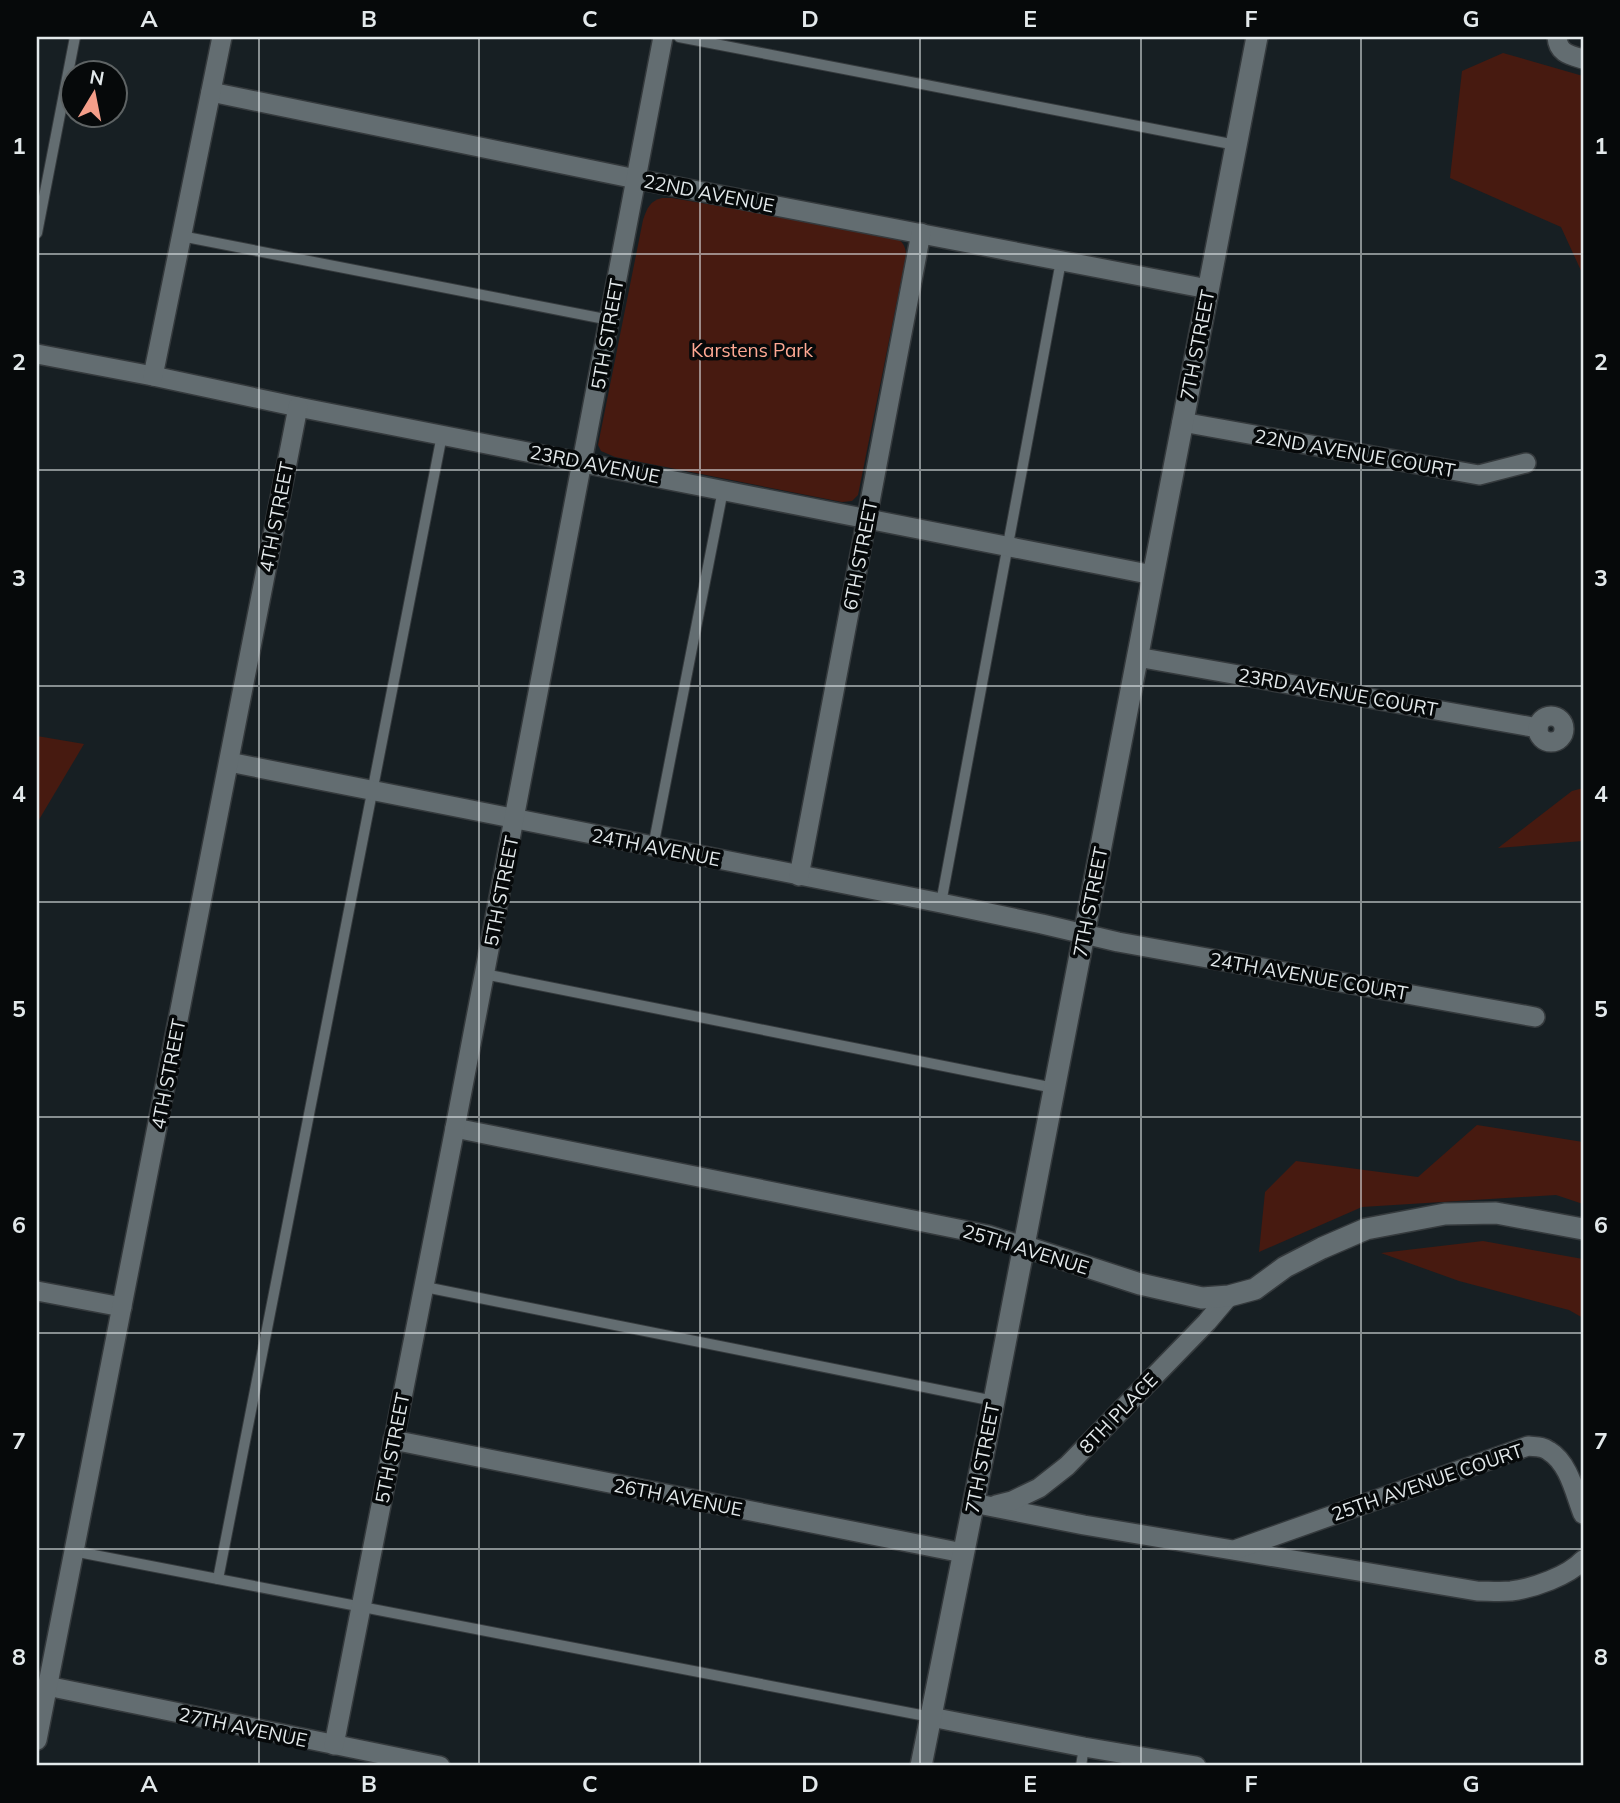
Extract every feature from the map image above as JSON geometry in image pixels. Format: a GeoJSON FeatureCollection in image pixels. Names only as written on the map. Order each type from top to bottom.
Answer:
{"type":"FeatureCollection","features":[{"type":"Feature","properties":{"kind":"street"},"geometry":{"type":"LineString","coordinates":[[153,376],[222,37]]}},
{"type":"Feature","properties":{"kind":"street","name":"5TH STREET"},"geometry":{"type":"LineString","coordinates":[[334,1745],[515,820],[663,37]]}},
{"type":"Feature","properties":{"kind":"street","name":"7TH STREET"},"geometry":{"type":"LineString","coordinates":[[921,1766],[963,1553],[981,1504],[994,1401],[1023,1246],[1257,37]]}},
{"type":"Feature","properties":{"kind":"street"},"geometry":{"type":"LineString","coordinates":[[1560,45],[1583,59]]}},
{"type":"Feature","properties":{"kind":"street","name":"22ND AVENUE"},"geometry":{"type":"LineString","coordinates":[[211,92],[1208,289]]}},
{"type":"Feature","properties":{"kind":"street","name":"6TH STREET"},"geometry":{"type":"LineString","coordinates":[[799,876],[921,233]]}},
{"type":"Feature","properties":{"kind":"street","name":"23RD AVENUE"},"geometry":{"type":"LineString","coordinates":[[37,354],[1153,575]]}},
{"type":"Feature","properties":{"kind":"street","name":"4TH STREET"},"geometry":{"type":"LineString","coordinates":[[37,1740],[298,407]]}},
{"type":"Feature","properties":{"kind":"street","name":"22ND AVENUE COURT"},"geometry":{"type":"LineString","coordinates":[[1182,422],[1479,475],[1526,463]]}},
{"type":"Feature","properties":{"kind":"street","name":"23RD AVENUE COURT"},"geometry":{"type":"LineString","coordinates":[[1137,657],[1538,728]]}},
{"type":"Feature","properties":{"kind":"street","name":"24TH AVENUE"},"geometry":{"type":"LineString","coordinates":[[229,762],[1083,933]]}},
{"type":"Feature","properties":{"kind":"street","name":"24TH AVENUE COURT"},"geometry":{"type":"LineString","coordinates":[[1083,933],[1118,942],[1535,1017]]}},
{"type":"Feature","properties":{"kind":"street","name":"25TH AVENUE"},"geometry":{"type":"LineString","coordinates":[[455,1128],[988,1235],[1140,1284],[1202,1298],[1229,1296],[1255,1289],[1286,1267],[1366,1229],[1444,1214],[1496,1213],[1583,1228]]}},
{"type":"Feature","properties":{"kind":"street"},"geometry":{"type":"LineString","coordinates":[[37,1291],[122,1307]]}},
{"type":"Feature","properties":{"kind":"street","name":"8TH PLACE"},"geometry":{"type":"LineString","coordinates":[[981,1504],[1012,1501],[1039,1488],[1068,1466],[1229,1296]]}},
{"type":"Feature","properties":{"kind":"street","name":"26TH AVENUE"},"geometry":{"type":"LineString","coordinates":[[393,1440],[963,1553]]}},
{"type":"Feature","properties":{"kind":"street","name":"25TH AVENUE COURT"},"geometry":{"type":"LineString","coordinates":[[1236,1550],[1528,1446],[1548,1449],[1559,1459],[1583,1514]]}},
{"type":"Feature","properties":{"kind":"street","name":"25TH AVENUE COURT"},"geometry":{"type":"LineString","coordinates":[[981,1504],[1084,1525],[1477,1591],[1512,1591],[1529,1587],[1566,1574],[1583,1560]]}},
{"type":"Feature","properties":{"kind":"street","name":"27TH AVENUE"},"geometry":{"type":"LineString","coordinates":[[47,1686],[440,1766]]}},
{"type":"Feature","properties":{"kind":"street"},"geometry":{"type":"LineString","coordinates":[[931,1717],[1082,1757],[1196,1766]]}},
{"type":"Feature","properties":{"kind":"lane"},"geometry":{"type":"LineString","coordinates":[[37,233],[75,37]]}},
{"type":"Feature","properties":{"kind":"lane"},"geometry":{"type":"LineString","coordinates":[[679,37],[1236,145]]}},
{"type":"Feature","properties":{"kind":"lane"},"geometry":{"type":"LineString","coordinates":[[181,236],[610,320]]}},
{"type":"Feature","properties":{"kind":"lane"},"geometry":{"type":"LineString","coordinates":[[941,903],[1061,261]]}},
{"type":"Feature","properties":{"kind":"lane"},"geometry":{"type":"LineString","coordinates":[[218,1579],[442,434]]}},
{"type":"Feature","properties":{"kind":"lane"},"geometry":{"type":"LineString","coordinates":[[653,846],[723,489]]}},
{"type":"Feature","properties":{"kind":"lane"},"geometry":{"type":"LineString","coordinates":[[484,974],[1054,1088]]}},
{"type":"Feature","properties":{"kind":"lane"},"geometry":{"type":"LineString","coordinates":[[425,1287],[994,1401]]}},
{"type":"Feature","properties":{"kind":"lane"},"geometry":{"type":"LineString","coordinates":[[73,1551],[931,1717]]}},
{"type":"Feature","properties":{"kind":"green space"},"geometry":{"type":"Polygon","coordinates":[[[1503,53],[1583,76],[1583,275],[1561,227],[1450,178],[1462,71],[1503,53]]]}},
{"type":"Feature","properties":{"kind":"green space","name":"Karstens Park"},"geometry":{"type":"Polygon","coordinates":[[[662,198],[883,234],[896,238],[904,246],[906,256],[858,495],[852,501],[842,502],[615,457],[601,451],[598,445],[643,220],[650,206],[662,198]]]}},
{"type":"Feature","properties":{"kind":"green space"},"geometry":{"type":"Polygon","coordinates":[[[37,736],[84,744],[37,823],[37,736]]]}},
{"type":"Feature","properties":{"kind":"green space"},"geometry":{"type":"Polygon","coordinates":[[[1583,788],[1583,841],[1498,848],[1572,791],[1583,788]]]}},
{"type":"Feature","properties":{"kind":"green space"},"geometry":{"type":"Polygon","coordinates":[[[1477,1125],[1583,1142],[1583,1204],[1556,1195],[1362,1207],[1259,1252],[1265,1192],[1296,1161],[1418,1177],[1477,1125]]]}},
{"type":"Feature","properties":{"kind":"green space"},"geometry":{"type":"Polygon","coordinates":[[[1483,1241],[1583,1259],[1583,1318],[1569,1310],[1459,1281],[1381,1253],[1483,1241]]]}}]}
